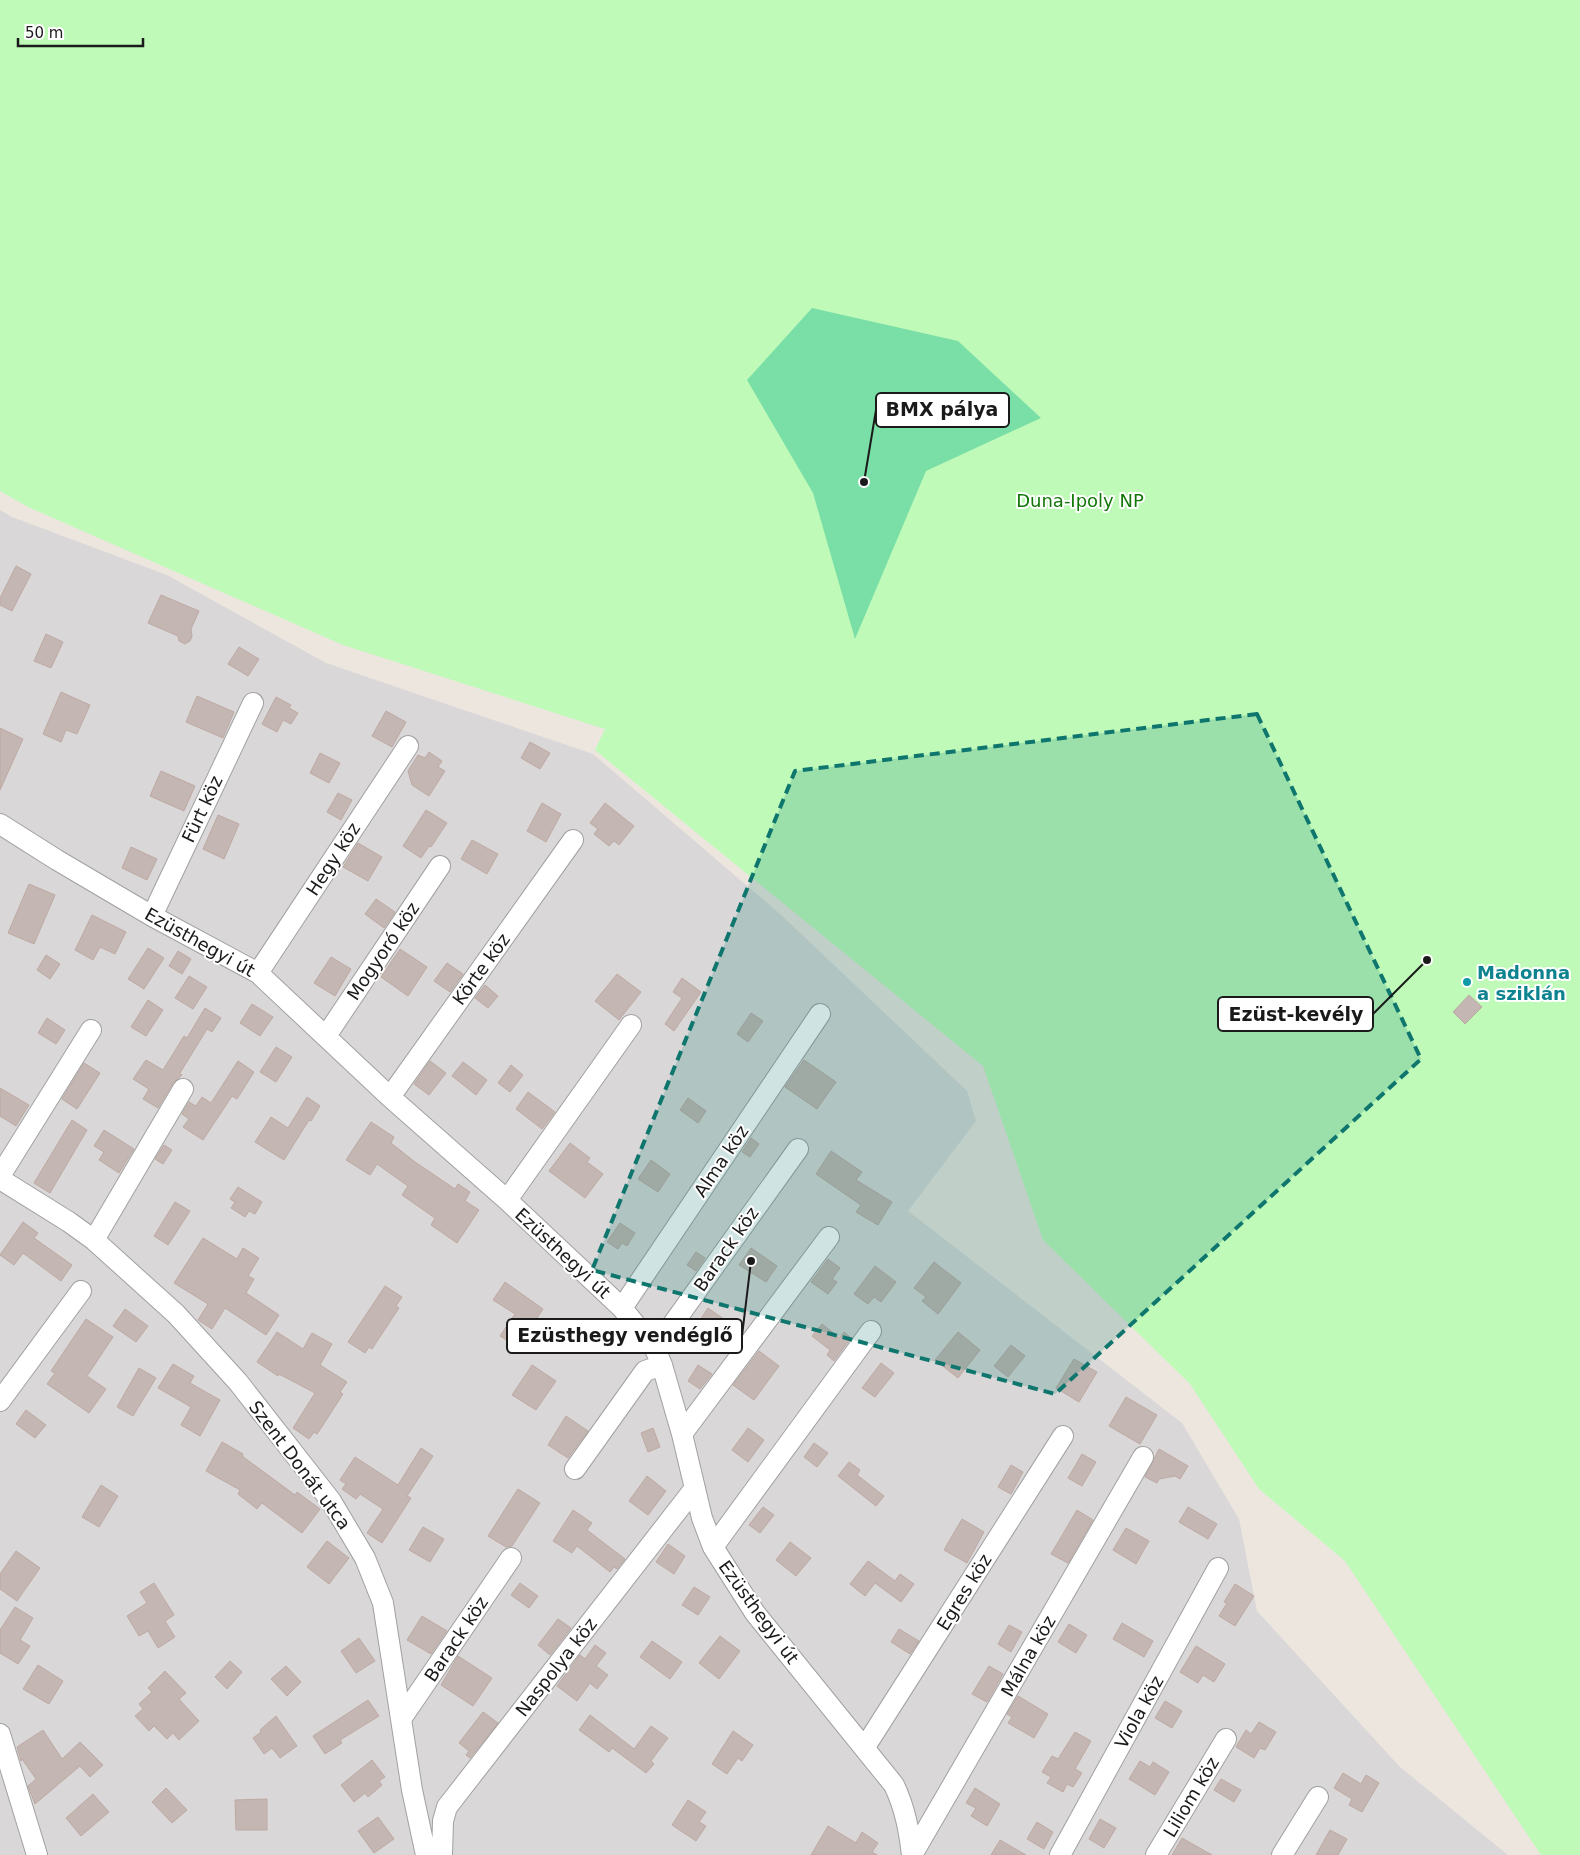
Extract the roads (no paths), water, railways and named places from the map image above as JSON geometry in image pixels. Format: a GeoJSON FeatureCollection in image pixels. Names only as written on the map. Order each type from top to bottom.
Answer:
{"type":"FeatureCollection","features":[{"type":"Feature","properties":{"kind":"street","name":"Fürt köz"},"geometry":{"type":"LineString","coordinates":[[152,916],[253,702]]}},
{"type":"Feature","properties":{"kind":"street","name":"Hegy köz"},"geometry":{"type":"LineString","coordinates":[[258,973],[408,746]]}},
{"type":"Feature","properties":{"kind":"street","name":"Ezüsthegyi út"},"geometry":{"type":"LineString","coordinates":[[0,824],[152,916],[258,973],[390,1097],[508,1200],[622,1308],[659,1357],[682,1434],[702,1518],[713,1547],[755,1613],[894,1785],[901,1799],[906,1817],[912,1855]]}},
{"type":"Feature","properties":{"kind":"street","name":"Körte köz"},"geometry":{"type":"LineString","coordinates":[[390,1097],[573,840]]}},
{"type":"Feature","properties":{"kind":"street","name":"Mogyoró köz"},"geometry":{"type":"LineString","coordinates":[[326,1036],[440,866]]}},
{"type":"Feature","properties":{"kind":"street","name":"Alma köz"},"geometry":{"type":"LineString","coordinates":[[622,1308],[820,1014]]}},
{"type":"Feature","properties":{"kind":"street"},"geometry":{"type":"LineString","coordinates":[[508,1200],[631,1025]]}},
{"type":"Feature","properties":{"kind":"street"},"geometry":{"type":"LineString","coordinates":[[0,1178],[91,1030]]}},
{"type":"Feature","properties":{"kind":"street"},"geometry":{"type":"LineString","coordinates":[[94,1240],[183,1089]]}},
{"type":"Feature","properties":{"kind":"street","name":"Barack köz"},"geometry":{"type":"LineString","coordinates":[[575,1469],[645,1371],[659,1357],[798,1148]]}},
{"type":"Feature","properties":{"kind":"street","name":"Szent Donát utca"},"geometry":{"type":"LineString","coordinates":[[0,1178],[94,1240],[176,1314],[238,1382],[331,1500],[365,1558],[383,1603],[412,1790],[426,1855]]}},
{"type":"Feature","properties":{"kind":"street"},"geometry":{"type":"LineString","coordinates":[[682,1434],[829,1237]]}},
{"type":"Feature","properties":{"kind":"street"},"geometry":{"type":"LineString","coordinates":[[0,1400],[81,1291]]}},
{"type":"Feature","properties":{"kind":"street"},"geometry":{"type":"LineString","coordinates":[[713,1547],[871,1330]]}},
{"type":"Feature","properties":{"kind":"street","name":"Egres köz"},"geometry":{"type":"LineString","coordinates":[[865,1747],[1063,1436]]}},
{"type":"Feature","properties":{"kind":"street","name":"Málna köz"},"geometry":{"type":"LineString","coordinates":[[912,1855],[1143,1457]]}},
{"type":"Feature","properties":{"kind":"street","name":"Naspolya köz"},"geometry":{"type":"LineString","coordinates":[[442,1855],[443,1821],[447,1807],[694,1488]]}},
{"type":"Feature","properties":{"kind":"street","name":"Barack köz"},"geometry":{"type":"LineString","coordinates":[[401,1719],[511,1558]]}},
{"type":"Feature","properties":{"kind":"street","name":"Viola köz"},"geometry":{"type":"LineString","coordinates":[[1060,1855],[1218,1568]]}},
{"type":"Feature","properties":{"kind":"street"},"geometry":{"type":"LineString","coordinates":[[0,1734],[37,1855]]}},
{"type":"Feature","properties":{"kind":"street","name":"Liliom köz"},"geometry":{"type":"LineString","coordinates":[[1156,1855],[1226,1739]]}},
{"type":"Feature","properties":{"kind":"street"},"geometry":{"type":"LineString","coordinates":[[1282,1855],[1318,1797]]}},
{"type":"Feature","properties":{"kind":"place","name":"BMX pálya"},"geometry":{"type":"Point","coordinates":[864,482]}},
{"type":"Feature","properties":{"kind":"place","name":"Ezüst-kevély"},"geometry":{"type":"Point","coordinates":[1427,960]}},
{"type":"Feature","properties":{"kind":"place","name":"Madonna a sziklán"},"geometry":{"type":"Point","coordinates":[1467,982]}},
{"type":"Feature","properties":{"kind":"place","name":"Ezüsthegy vendéglő"},"geometry":{"type":"Point","coordinates":[751,1261]}},
{"type":"Feature","properties":{"kind":"park label","name":"Duna-Ipoly NP"},"geometry":{"type":"Point","coordinates":[1080,500]}}]}
